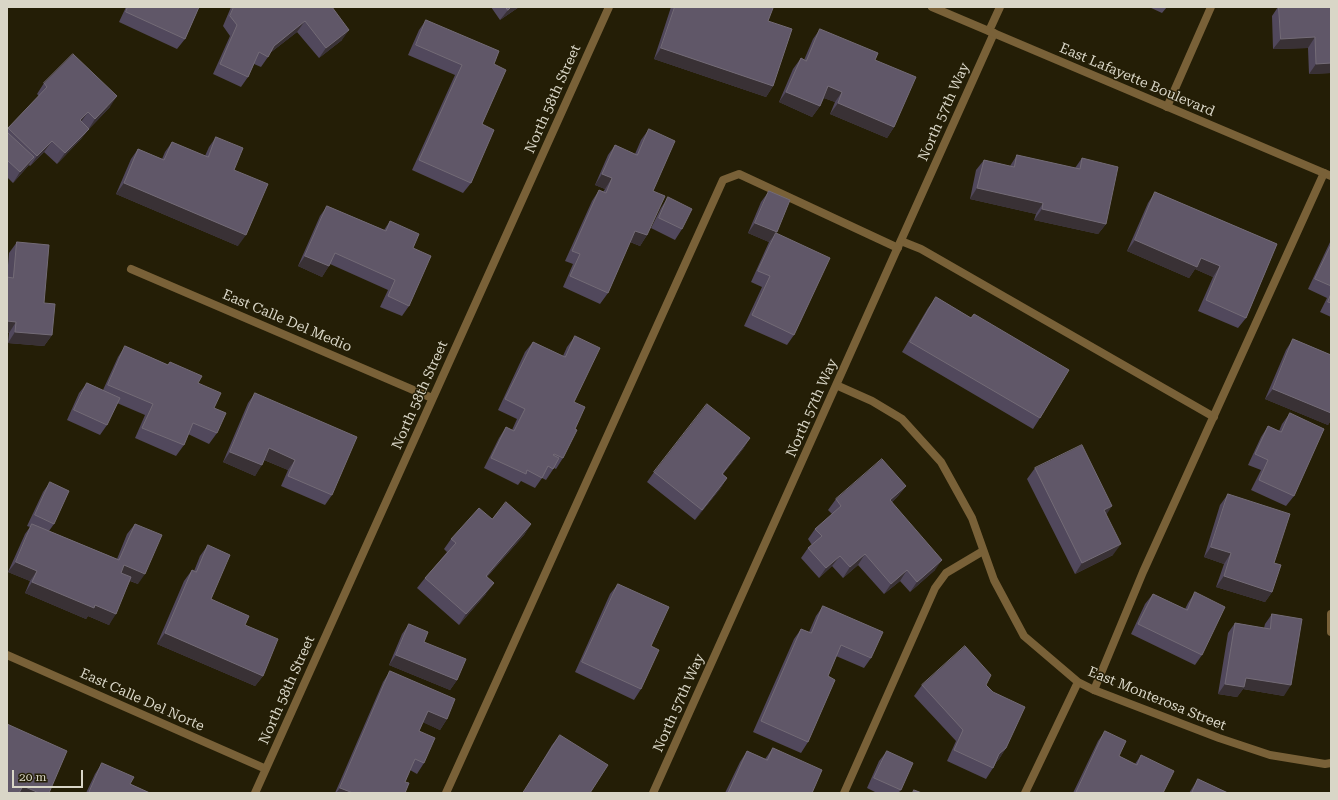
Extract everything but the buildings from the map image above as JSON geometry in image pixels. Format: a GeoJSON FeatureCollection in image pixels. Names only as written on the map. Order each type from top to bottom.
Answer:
{"type":"FeatureCollection","features":[{"type":"Feature","properties":{"kind":"street","name":"North 58th Street"},"geometry":{"type":"LineString","coordinates":[[255,793],[609,7]]}},
{"type":"Feature","properties":{"kind":"street","name":"East Lafayette Boulevard"},"geometry":{"type":"LineString","coordinates":[[932,7],[1328,175]]}},
{"type":"Feature","properties":{"kind":"street","name":"North 57th Way"},"geometry":{"type":"LineString","coordinates":[[653,793],[900,244],[992,32],[1000,7]]}},
{"type":"Feature","properties":{"kind":"street"},"geometry":{"type":"LineString","coordinates":[[1167,107],[1211,7]]}},
{"type":"Feature","properties":{"kind":"street"},"geometry":{"type":"LineString","coordinates":[[446,793],[723,180],[739,174],[900,244],[921,249],[1214,417]]}},
{"type":"Feature","properties":{"kind":"street"},"geometry":{"type":"LineString","coordinates":[[1094,690],[1143,572],[1328,175]]}},
{"type":"Feature","properties":{"kind":"street","name":"East Calle Del Medio"},"geometry":{"type":"LineString","coordinates":[[131,269],[432,398]]}},
{"type":"Feature","properties":{"kind":"street","name":"East Monterosa Street"},"geometry":{"type":"LineString","coordinates":[[836,385],[872,401],[902,419],[941,462],[972,518],[994,580],[1024,636],[1078,682],[1094,690],[1219,738],[1270,755],[1325,764],[1331,763]]}},
{"type":"Feature","properties":{"kind":"street"},"geometry":{"type":"LineString","coordinates":[[844,793],[935,588],[946,573],[984,551]]}},
{"type":"Feature","properties":{"kind":"street"},"geometry":{"type":"LineString","coordinates":[[1331,614],[1331,632]]}},
{"type":"Feature","properties":{"kind":"street","name":"East Calle Del Norte"},"geometry":{"type":"LineString","coordinates":[[7,656],[266,769]]}},
{"type":"Feature","properties":{"kind":"street"},"geometry":{"type":"LineString","coordinates":[[1025,793],[1078,682]]}}]}
